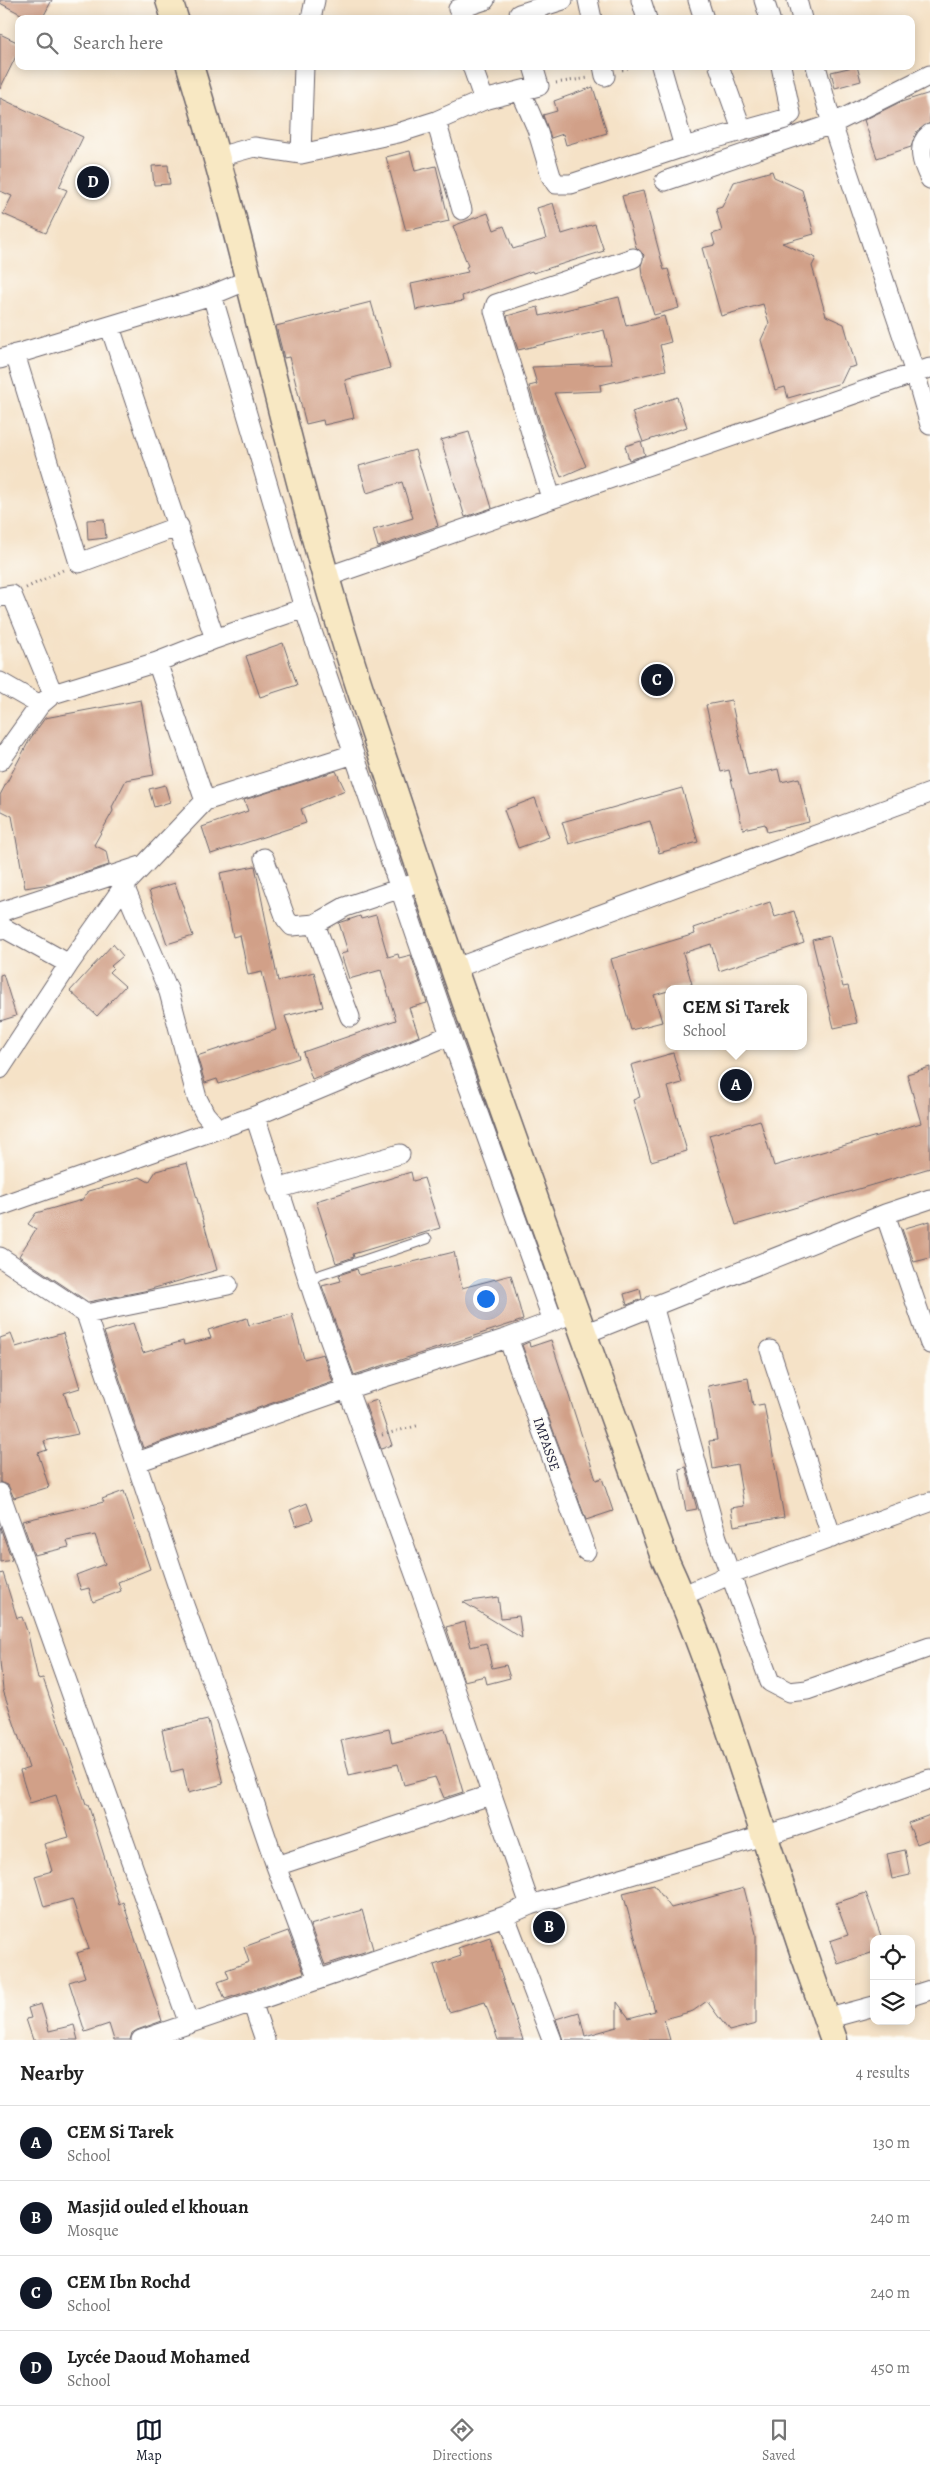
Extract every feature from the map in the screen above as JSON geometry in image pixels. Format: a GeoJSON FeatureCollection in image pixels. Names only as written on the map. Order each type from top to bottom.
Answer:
{"type":"FeatureCollection","features":[{"type":"Feature","properties":{"kind":"main road"},"geometry":{"type":"LineString","coordinates":[[169,0],[174,15]]}},
{"type":"Feature","properties":{"kind":"main road"},"geometry":{"type":"LineString","coordinates":[[191,70],[218,157],[248,280],[326,577],[412,884],[453,969],[571,1322],[664,1557],[682,1596],[709,1668],[791,1922],[830,2029]]}},
{"type":"Feature","properties":{"kind":"street"},"geometry":{"type":"LineString","coordinates":[[312,15],[315,0]]}},
{"type":"Feature","properties":{"kind":"street"},"geometry":{"type":"LineString","coordinates":[[458,9],[485,0]]}},
{"type":"Feature","properties":{"kind":"street"},"geometry":{"type":"LineString","coordinates":[[518,11],[563,0]]}},
{"type":"Feature","properties":{"kind":"street"},"geometry":{"type":"LineString","coordinates":[[588,0],[591,15]]}},
{"type":"Feature","properties":{"kind":"street"},"geometry":{"type":"LineString","coordinates":[[641,0],[646,15]]}},
{"type":"Feature","properties":{"kind":"street"},"geometry":{"type":"LineString","coordinates":[[698,0],[703,15]]}},
{"type":"Feature","properties":{"kind":"street"},"geometry":{"type":"LineString","coordinates":[[764,0],[769,15]]}},
{"type":"Feature","properties":{"kind":"street"},"geometry":{"type":"LineString","coordinates":[[301,154],[304,70]]}},
{"type":"Feature","properties":{"kind":"street"},"geometry":{"type":"LineString","coordinates":[[473,70],[484,100]]}},
{"type":"Feature","properties":{"kind":"street"},"geometry":{"type":"LineString","coordinates":[[218,157],[254,147],[301,154],[436,122],[484,100],[539,86],[534,70]]}},
{"type":"Feature","properties":{"kind":"street"},"geometry":{"type":"LineString","coordinates":[[662,70],[684,147]]}},
{"type":"Feature","properties":{"kind":"street"},"geometry":{"type":"LineString","coordinates":[[720,70],[742,130]]}},
{"type":"Feature","properties":{"kind":"street"},"geometry":{"type":"LineString","coordinates":[[521,92],[537,129],[551,176],[556,184],[571,184],[684,147],[785,119],[791,114],[782,70]]}},
{"type":"Feature","properties":{"kind":"street"},"geometry":{"type":"LineString","coordinates":[[817,70],[832,124],[922,370],[930,425]]}},
{"type":"Feature","properties":{"kind":"street"},"geometry":{"type":"LineString","coordinates":[[664,181],[832,124],[930,75]]}},
{"type":"Feature","properties":{"kind":"street"},"geometry":{"type":"LineString","coordinates":[[436,122],[462,210]]}},
{"type":"Feature","properties":{"kind":"street"},"geometry":{"type":"LineString","coordinates":[[930,134],[925,138],[921,147],[923,162],[930,179]]}},
{"type":"Feature","properties":{"kind":"street"},"geometry":{"type":"LineString","coordinates":[[551,498],[494,311],[496,304],[633,258]]}},
{"type":"Feature","properties":{"kind":"street"},"geometry":{"type":"LineString","coordinates":[[178,526],[78,563],[8,357],[212,295],[248,280]]}},
{"type":"Feature","properties":{"kind":"street"},"geometry":{"type":"LineString","coordinates":[[212,295],[304,608],[354,754],[412,884],[450,1035],[571,1322]]}},
{"type":"Feature","properties":{"kind":"street"},"geometry":{"type":"LineString","coordinates":[[110,327],[215,639]]}},
{"type":"Feature","properties":{"kind":"street"},"geometry":{"type":"LineString","coordinates":[[326,577],[922,370]]}},
{"type":"Feature","properties":{"kind":"street"},"geometry":{"type":"LineString","coordinates":[[6,596],[46,699]]}},
{"type":"Feature","properties":{"kind":"street"},"geometry":{"type":"LineString","coordinates":[[0,761],[46,699],[157,662],[215,639],[304,608]]}},
{"type":"Feature","properties":{"kind":"street"},"geometry":{"type":"LineString","coordinates":[[157,662],[205,801]]}},
{"type":"Feature","properties":{"kind":"street"},"geometry":{"type":"LineString","coordinates":[[0,682],[46,699]]}},
{"type":"Feature","properties":{"kind":"street"},"geometry":{"type":"LineString","coordinates":[[0,1069],[69,964],[124,886],[205,801],[354,754]]}},
{"type":"Feature","properties":{"kind":"street"},"geometry":{"type":"LineString","coordinates":[[453,969],[930,793]]}},
{"type":"Feature","properties":{"kind":"street"},"geometry":{"type":"LineString","coordinates":[[264,858],[286,919],[292,926],[315,924],[345,907],[412,884]]}},
{"type":"Feature","properties":{"kind":"street"},"geometry":{"type":"LineString","coordinates":[[1,924],[141,866]]}},
{"type":"Feature","properties":{"kind":"street"},"geometry":{"type":"LineString","coordinates":[[124,886],[169,992],[197,1098],[205,1114],[217,1128]]}},
{"type":"Feature","properties":{"kind":"street"},"geometry":{"type":"LineString","coordinates":[[1,924],[69,964]]}},
{"type":"Feature","properties":{"kind":"street"},"geometry":{"type":"LineString","coordinates":[[315,924],[350,1017]]}},
{"type":"Feature","properties":{"kind":"street"},"geometry":{"type":"LineString","coordinates":[[0,1206],[255,1116],[450,1035]]}},
{"type":"Feature","properties":{"kind":"street"},"geometry":{"type":"LineString","coordinates":[[255,1116],[277,1189],[308,1279],[424,1600],[490,1796],[530,1905]]}},
{"type":"Feature","properties":{"kind":"street"},"geometry":{"type":"LineString","coordinates":[[277,1189],[400,1154]]}},
{"type":"Feature","properties":{"kind":"street"},"geometry":{"type":"LineString","coordinates":[[137,1462],[347,1389],[508,1338],[571,1322],[653,1305],[885,1214],[930,1199]]}},
{"type":"Feature","properties":{"kind":"street"},"geometry":{"type":"LineString","coordinates":[[885,1214],[930,1344]]}},
{"type":"Feature","properties":{"kind":"street"},"geometry":{"type":"LineString","coordinates":[[0,1257],[86,1314],[184,1605],[318,1979]]}},
{"type":"Feature","properties":{"kind":"street"},"geometry":{"type":"LineString","coordinates":[[86,1314],[228,1285]]}},
{"type":"Feature","properties":{"kind":"street"},"geometry":{"type":"LineString","coordinates":[[653,1305],[690,1448],[729,1575],[770,1682],[788,1692],[807,1690],[930,1647]]}},
{"type":"Feature","properties":{"kind":"street","name":"IMPASSE"},"geometry":{"type":"LineString","coordinates":[[508,1338],[586,1551]]}},
{"type":"Feature","properties":{"kind":"street"},"geometry":{"type":"LineString","coordinates":[[770,1350],[832,1538]]}},
{"type":"Feature","properties":{"kind":"street"},"geometry":{"type":"LineString","coordinates":[[0,1493],[189,2024]]}},
{"type":"Feature","properties":{"kind":"street"},"geometry":{"type":"LineString","coordinates":[[682,1596],[729,1575],[930,1502]]}},
{"type":"Feature","properties":{"kind":"street"},"geometry":{"type":"LineString","coordinates":[[142,2040],[505,1916],[530,1905],[764,1834],[793,1827],[930,1779]]}},
{"type":"Feature","properties":{"kind":"street"},"geometry":{"type":"LineString","coordinates":[[276,1866],[490,1796]]}},
{"type":"Feature","properties":{"kind":"street"},"geometry":{"type":"LineString","coordinates":[[505,1916],[552,2040]]}},
{"type":"Feature","properties":{"kind":"street"},"geometry":{"type":"LineString","coordinates":[[915,1995],[930,1990]]}},
{"type":"Feature","properties":{"kind":"street"},"geometry":{"type":"LineString","coordinates":[[252,2002],[265,2040]]}},
{"type":"Feature","properties":{"kind":"street"},"geometry":{"type":"LineString","coordinates":[[830,2029],[870,2008]]}},
{"type":"Feature","properties":{"kind":"lane"},"geometry":{"type":"LineString","coordinates":[[308,1279],[427,1239]]}},
{"type":"Feature","properties":{"kind":"path"},"geometry":{"type":"LineString","coordinates":[[6,596],[78,563]]}},
{"type":"Feature","properties":{"kind":"path"},"geometry":{"type":"LineString","coordinates":[[365,1440],[420,1425]]}},
{"type":"Feature","properties":{"kind":"building"},"geometry":{"type":"Polygon","coordinates":[[[0,0],[52,0],[44,15],[22,15],[0,3],[0,0]]]}},
{"type":"Feature","properties":{"kind":"building"},"geometry":{"type":"Polygon","coordinates":[[[0,34],[15,41],[15,58],[0,89],[0,34]]]}},
{"type":"Feature","properties":{"kind":"building"},"geometry":{"type":"Polygon","coordinates":[[[858,70],[861,81],[835,88],[831,72],[858,70]]]}},
{"type":"Feature","properties":{"kind":"building"},"geometry":{"type":"Polygon","coordinates":[[[593,87],[607,133],[566,145],[563,134],[551,138],[543,115],[557,111],[554,101],[593,87]]]}},
{"type":"Feature","properties":{"kind":"building"},"geometry":{"type":"Polygon","coordinates":[[[930,93],[930,123],[917,131],[911,147],[877,158],[864,120],[898,103],[930,93]]]}},
{"type":"Feature","properties":{"kind":"building"},"geometry":{"type":"Polygon","coordinates":[[[0,98],[83,137],[59,187],[67,190],[46,233],[3,214],[12,196],[0,191],[0,98]]]}},
{"type":"Feature","properties":{"kind":"building"},"geometry":{"type":"Polygon","coordinates":[[[410,151],[415,171],[436,166],[449,221],[406,231],[386,157],[410,151]]]}},
{"type":"Feature","properties":{"kind":"building"},"geometry":{"type":"Polygon","coordinates":[[[168,165],[170,184],[154,185],[152,166],[168,165]]]}},
{"type":"Feature","properties":{"kind":"building"},"geometry":{"type":"Polygon","coordinates":[[[772,171],[774,177],[802,190],[814,234],[782,243],[816,258],[812,266],[826,316],[844,324],[856,366],[848,368],[841,383],[788,398],[785,387],[775,390],[761,340],[769,323],[763,304],[721,316],[702,248],[715,245],[712,234],[722,231],[716,209],[722,207],[734,182],[772,171]]]}},
{"type":"Feature","properties":{"kind":"building"},"geometry":{"type":"Polygon","coordinates":[[[643,191],[664,270],[668,269],[679,308],[654,315],[642,276],[641,266],[644,255],[636,247],[622,196],[643,191]]]}},
{"type":"Feature","properties":{"kind":"building"},"geometry":{"type":"Polygon","coordinates":[[[553,203],[562,234],[595,224],[604,251],[533,273],[532,271],[462,296],[463,301],[416,310],[411,284],[468,272],[466,267],[468,266],[453,226],[488,213],[494,230],[504,226],[513,249],[546,239],[537,208],[553,203]]]}},
{"type":"Feature","properties":{"kind":"building"},"geometry":{"type":"Polygon","coordinates":[[[619,297],[626,326],[664,316],[671,342],[660,345],[666,370],[600,385],[601,391],[554,393],[586,466],[561,477],[544,436],[529,386],[537,384],[532,367],[612,364],[604,330],[518,350],[507,316],[538,307],[540,316],[619,297]]]}},
{"type":"Feature","properties":{"kind":"building"},"geometry":{"type":"Polygon","coordinates":[[[371,302],[390,368],[345,380],[354,418],[324,425],[323,420],[306,424],[289,357],[284,358],[276,326],[371,302]]]}},
{"type":"Feature","properties":{"kind":"building"},"geometry":{"type":"Polygon","coordinates":[[[677,397],[687,427],[643,442],[632,412],[677,397]]]}},
{"type":"Feature","properties":{"kind":"building"},"geometry":{"type":"Polygon","coordinates":[[[469,432],[492,508],[465,517],[441,440],[469,432]]]}},
{"type":"Feature","properties":{"kind":"building"},"geometry":{"type":"Polygon","coordinates":[[[641,441],[645,455],[629,460],[625,446],[641,441]]]}},
{"type":"Feature","properties":{"kind":"building"},"geometry":{"type":"Polygon","coordinates":[[[415,450],[438,526],[378,547],[373,530],[413,518],[402,482],[367,493],[359,466],[415,450]]]}},
{"type":"Feature","properties":{"kind":"building"},"geometry":{"type":"Polygon","coordinates":[[[104,519],[106,538],[88,540],[87,520],[104,519]]]}},
{"type":"Feature","properties":{"kind":"building"},"geometry":{"type":"Polygon","coordinates":[[[283,643],[297,685],[260,697],[246,656],[283,643]]]}},
{"type":"Feature","properties":{"kind":"building"},"geometry":{"type":"Polygon","coordinates":[[[141,700],[154,775],[126,780],[112,807],[113,811],[94,845],[106,851],[109,865],[50,884],[25,888],[12,816],[0,810],[0,795],[30,739],[45,718],[141,700]]]}},
{"type":"Feature","properties":{"kind":"building"},"geometry":{"type":"Polygon","coordinates":[[[731,700],[748,776],[778,769],[781,782],[799,778],[809,822],[767,832],[765,824],[743,829],[729,770],[721,772],[706,705],[731,700]]]}},
{"type":"Feature","properties":{"kind":"building"},"geometry":{"type":"Polygon","coordinates":[[[336,771],[345,790],[301,809],[306,823],[211,854],[202,827],[248,811],[244,800],[336,771]]]}},
{"type":"Feature","properties":{"kind":"building"},"geometry":{"type":"Polygon","coordinates":[[[165,785],[170,802],[154,807],[149,789],[165,785]]]}},
{"type":"Feature","properties":{"kind":"building"},"geometry":{"type":"Polygon","coordinates":[[[682,788],[698,842],[659,853],[650,821],[569,844],[562,822],[682,788]]]}},
{"type":"Feature","properties":{"kind":"building"},"geometry":{"type":"Polygon","coordinates":[[[535,798],[549,837],[518,848],[504,810],[535,798]]]}},
{"type":"Feature","properties":{"kind":"building"},"geometry":{"type":"Polygon","coordinates":[[[255,866],[278,981],[314,972],[323,1007],[285,1016],[299,1058],[219,1084],[217,1079],[205,1083],[197,1056],[276,1030],[262,972],[248,975],[240,935],[233,937],[220,873],[255,866]]]}},
{"type":"Feature","properties":{"kind":"building"},"geometry":{"type":"Polygon","coordinates":[[[175,883],[193,936],[167,944],[149,891],[175,883]]]}},
{"type":"Feature","properties":{"kind":"building"},"geometry":{"type":"Polygon","coordinates":[[[770,902],[775,917],[794,911],[804,943],[719,971],[711,944],[683,953],[692,984],[665,985],[665,992],[654,995],[662,1022],[631,1030],[611,959],[695,934],[693,928],[770,902]]]}},
{"type":"Feature","properties":{"kind":"building"},"geometry":{"type":"Polygon","coordinates":[[[376,915],[388,957],[398,954],[399,958],[411,955],[427,1003],[409,1008],[419,1036],[312,1079],[303,1052],[396,1020],[381,970],[349,979],[341,954],[348,952],[339,923],[360,916],[361,919],[376,915]]]}},
{"type":"Feature","properties":{"kind":"building"},"geometry":{"type":"Polygon","coordinates":[[[830,936],[843,987],[848,986],[857,1023],[834,1028],[812,940],[830,936]]]}},
{"type":"Feature","properties":{"kind":"building"},"geometry":{"type":"Polygon","coordinates":[[[113,944],[123,956],[111,966],[113,968],[109,972],[125,986],[97,1016],[70,991],[113,944]]]}},
{"type":"Feature","properties":{"kind":"building"},"geometry":{"type":"Polygon","coordinates":[[[3,974],[16,1016],[0,1021],[0,975],[3,974]]]}},
{"type":"Feature","properties":{"kind":"building"},"geometry":{"type":"Polygon","coordinates":[[[673,1053],[682,1083],[668,1087],[687,1151],[651,1161],[633,1100],[640,1097],[631,1065],[673,1053]]]}},
{"type":"Feature","properties":{"kind":"building"},"geometry":{"type":"Polygon","coordinates":[[[930,1067],[930,1168],[736,1225],[709,1135],[760,1120],[774,1166],[921,1123],[907,1074],[930,1067]]]}},
{"type":"Feature","properties":{"kind":"building"},"geometry":{"type":"Polygon","coordinates":[[[187,1163],[217,1270],[144,1291],[88,1302],[19,1256],[36,1229],[28,1224],[36,1213],[82,1200],[88,1191],[140,1177],[149,1182],[156,1171],[187,1163]]]}},
{"type":"Feature","properties":{"kind":"building"},"geometry":{"type":"Polygon","coordinates":[[[411,1172],[413,1181],[424,1178],[440,1228],[353,1254],[354,1257],[336,1263],[316,1201],[411,1172]]]}},
{"type":"Feature","properties":{"kind":"building"},"geometry":{"type":"Polygon","coordinates":[[[930,1221],[930,1258],[914,1262],[902,1229],[930,1221]]]}},
{"type":"Feature","properties":{"kind":"building"},"geometry":{"type":"Polygon","coordinates":[[[454,1252],[462,1288],[511,1275],[523,1320],[354,1375],[322,1286],[341,1281],[339,1275],[357,1269],[359,1275],[454,1252]]]}},
{"type":"Feature","properties":{"kind":"building"},"geometry":{"type":"Polygon","coordinates":[[[640,1289],[642,1299],[627,1305],[624,1294],[640,1289]]]}},
{"type":"Feature","properties":{"kind":"building"},"geometry":{"type":"Polygon","coordinates":[[[292,1314],[304,1359],[323,1354],[333,1382],[143,1448],[104,1332],[133,1323],[143,1353],[183,1341],[184,1345],[211,1338],[208,1330],[247,1318],[249,1325],[292,1314]]]}},
{"type":"Feature","properties":{"kind":"building"},"geometry":{"type":"Polygon","coordinates":[[[63,1333],[80,1388],[64,1393],[78,1434],[44,1441],[47,1450],[38,1453],[49,1487],[14,1498],[8,1485],[0,1482],[0,1338],[11,1334],[16,1347],[63,1333]]]}},
{"type":"Feature","properties":{"kind":"building"},"geometry":{"type":"Polygon","coordinates":[[[551,1340],[596,1480],[602,1478],[613,1511],[586,1520],[522,1345],[529,1342],[530,1347],[551,1340]]]}},
{"type":"Feature","properties":{"kind":"building"},"geometry":{"type":"Polygon","coordinates":[[[748,1378],[753,1406],[764,1404],[784,1517],[734,1526],[731,1508],[744,1506],[737,1464],[713,1469],[709,1441],[717,1440],[708,1386],[748,1378]]]}},
{"type":"Feature","properties":{"kind":"building"},"geometry":{"type":"Polygon","coordinates":[[[377,1400],[392,1445],[381,1449],[365,1404],[377,1400]]]}},
{"type":"Feature","properties":{"kind":"building"},"geometry":{"type":"Polygon","coordinates":[[[686,1467],[697,1509],[686,1511],[679,1469],[686,1467]]]}},
{"type":"Feature","properties":{"kind":"building"},"geometry":{"type":"Polygon","coordinates":[[[124,1491],[150,1569],[118,1582],[121,1591],[93,1602],[89,1588],[81,1590],[76,1575],[105,1564],[95,1535],[67,1541],[69,1547],[34,1555],[22,1521],[104,1502],[102,1499],[124,1491]]]}},
{"type":"Feature","properties":{"kind":"building"},"geometry":{"type":"Polygon","coordinates":[[[307,1503],[313,1520],[296,1526],[290,1510],[307,1503]]]}},
{"type":"Feature","properties":{"kind":"building"},"geometry":{"type":"Polygon","coordinates":[[[0,1527],[12,1560],[0,1562],[0,1527]]]}},
{"type":"Feature","properties":{"kind":"building"},"geometry":{"type":"Polygon","coordinates":[[[3,1573],[17,1618],[22,1617],[28,1634],[38,1679],[43,1678],[86,1804],[88,1804],[119,1904],[123,1902],[162,2021],[137,2030],[132,2033],[130,2040],[114,2040],[109,2024],[85,2032],[69,1982],[85,1977],[77,1953],[89,1949],[72,1899],[44,1907],[35,1876],[52,1871],[44,1844],[69,1837],[56,1795],[30,1803],[20,1771],[29,1768],[3,1690],[0,1662],[0,1574],[3,1573]]]}},
{"type":"Feature","properties":{"kind":"building"},"geometry":{"type":"Polygon","coordinates":[[[498,1597],[501,1618],[519,1616],[522,1638],[463,1602],[498,1597]]]}},
{"type":"Feature","properties":{"kind":"building"},"geometry":{"type":"Polygon","coordinates":[[[465,1622],[471,1647],[486,1643],[492,1668],[506,1665],[510,1678],[487,1684],[485,1676],[464,1681],[446,1627],[465,1622]]]}},
{"type":"Feature","properties":{"kind":"building"},"geometry":{"type":"Polygon","coordinates":[[[208,1720],[223,1784],[188,1793],[183,1769],[171,1772],[162,1730],[208,1720]]]}},
{"type":"Feature","properties":{"kind":"building"},"geometry":{"type":"Polygon","coordinates":[[[389,1729],[392,1743],[445,1729],[463,1792],[444,1798],[435,1777],[404,1785],[398,1764],[349,1775],[341,1740],[389,1729]]]}},
{"type":"Feature","properties":{"kind":"building"},"geometry":{"type":"Polygon","coordinates":[[[930,1815],[930,1839],[917,1844],[908,1823],[930,1815]]]}},
{"type":"Feature","properties":{"kind":"building"},"geometry":{"type":"Polygon","coordinates":[[[905,1850],[910,1875],[892,1879],[887,1854],[905,1850]]]}},
{"type":"Feature","properties":{"kind":"building"},"geometry":{"type":"Polygon","coordinates":[[[654,1885],[671,1908],[744,1888],[756,1934],[756,2024],[729,2031],[707,2001],[693,2011],[664,2019],[670,2040],[563,2040],[556,2019],[579,2012],[585,2036],[617,2027],[617,2002],[629,2018],[655,2011],[623,1893],[654,1885]]]}},
{"type":"Feature","properties":{"kind":"building"},"geometry":{"type":"Polygon","coordinates":[[[866,1893],[881,1935],[870,1935],[870,1953],[838,1964],[830,1941],[848,1935],[836,1903],[866,1893]]]}},
{"type":"Feature","properties":{"kind":"building"},"geometry":{"type":"Polygon","coordinates":[[[362,1910],[373,1949],[325,1965],[310,1925],[362,1910]]]}},
{"type":"Feature","properties":{"kind":"building"},"geometry":{"type":"Polygon","coordinates":[[[288,1931],[304,1973],[225,1999],[218,1982],[229,1978],[226,1970],[249,1962],[244,1947],[288,1931]]]}},
{"type":"Feature","properties":{"kind":"building"},"geometry":{"type":"Polygon","coordinates":[[[490,1937],[523,2040],[498,2040],[485,2002],[449,2012],[434,1965],[461,1956],[458,1948],[490,1937]]]}},
{"type":"Feature","properties":{"kind":"building"},"geometry":{"type":"Polygon","coordinates":[[[41,2004],[49,2031],[74,2025],[78,2040],[33,2040],[26,2019],[31,2018],[28,2008],[41,2004]]]}},
{"type":"Feature","properties":{"kind":"place","name":"Lycée Daoud Mohamed"},"geometry":{"type":"Point","coordinates":[93,182]}},
{"type":"Feature","properties":{"kind":"place","name":"CEM Ibn Rochd"},"geometry":{"type":"Point","coordinates":[657,680]}},
{"type":"Feature","properties":{"kind":"place","name":"CEM Si Tarek"},"geometry":{"type":"Point","coordinates":[736,1085]}},
{"type":"Feature","properties":{"kind":"place","name":"Masjid ouled el khouan"},"geometry":{"type":"Point","coordinates":[549,1927]}}]}
